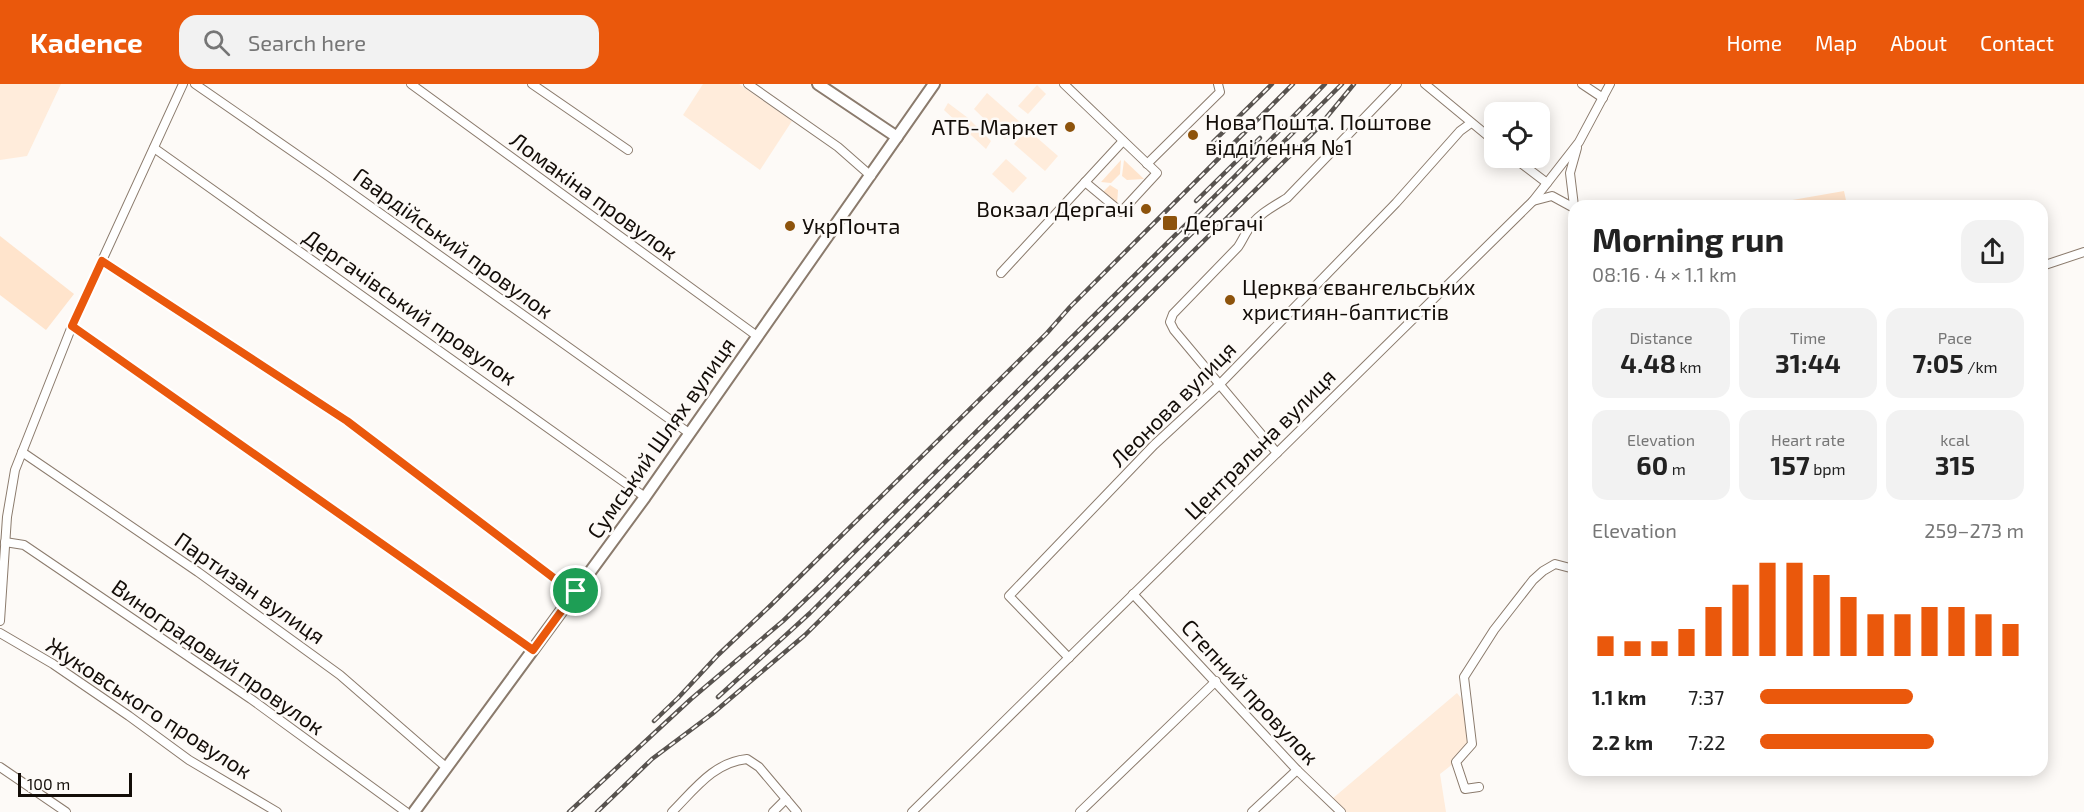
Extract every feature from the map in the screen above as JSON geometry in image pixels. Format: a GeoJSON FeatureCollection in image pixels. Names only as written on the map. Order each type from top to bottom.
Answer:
{"type":"FeatureCollection","features":[{"type":"Feature","properties":{"kind":"main road"},"geometry":{"type":"LineString","coordinates":[[818,84],[897,137]]}},
{"type":"Feature","properties":{"kind":"main road","name":"Сумський Шлях вулиця"},"geometry":{"type":"LineString","coordinates":[[414,812],[645,497],[934,84]]}},
{"type":"Feature","properties":{"kind":"street"},"geometry":{"type":"LineString","coordinates":[[0,621],[7,517],[15,470],[72,326],[183,84]]}},
{"type":"Feature","properties":{"kind":"street","name":"Гвардійський провулок"},"geometry":{"type":"LineString","coordinates":[[195,84],[335,180],[689,433]]}},
{"type":"Feature","properties":{"kind":"street","name":"Ломакіна провулок"},"geometry":{"type":"LineString","coordinates":[[411,84],[757,336]]}},
{"type":"Feature","properties":{"kind":"street"},"geometry":{"type":"LineString","coordinates":[[532,84],[628,150]]}},
{"type":"Feature","properties":{"kind":"street"},"geometry":{"type":"LineString","coordinates":[[748,84],[838,147],[871,176]]}},
{"type":"Feature","properties":{"kind":"street"},"geometry":{"type":"LineString","coordinates":[[1064,84],[1157,172],[1121,212],[1085,182]]}},
{"type":"Feature","properties":{"kind":"street"},"geometry":{"type":"LineString","coordinates":[[1147,164],[1221,92],[1218,84]]}},
{"type":"Feature","properties":{"kind":"street"},"geometry":{"type":"LineString","coordinates":[[1277,453],[1174,330],[1170,322],[1173,314],[1238,247],[1248,229],[1268,209],[1287,198],[1397,84]]}},
{"type":"Feature","properties":{"kind":"street"},"geometry":{"type":"LineString","coordinates":[[1425,84],[1484,133]]}},
{"type":"Feature","properties":{"kind":"street"},"geometry":{"type":"LineString","coordinates":[[1582,84],[1603,98]]}},
{"type":"Feature","properties":{"kind":"street","name":"Центральна вулиця"},"geometry":{"type":"LineString","coordinates":[[912,812],[1533,201],[1579,142],[1610,84]]}},
{"type":"Feature","properties":{"kind":"street","name":"Леонова вулиця"},"geometry":{"type":"LineString","coordinates":[[1069,658],[1009,596],[1154,446],[1219,385],[1396,202],[1460,131],[1471,123]]}},
{"type":"Feature","properties":{"kind":"street"},"geometry":{"type":"LineString","coordinates":[[1001,273],[1123,141]]}},
{"type":"Feature","properties":{"kind":"street"},"geometry":{"type":"LineString","coordinates":[[1573,200],[1570,173],[1579,142]]}},
{"type":"Feature","properties":{"kind":"street","name":"Дергачівський провулок"},"geometry":{"type":"LineString","coordinates":[[154,148],[645,497]]}},
{"type":"Feature","properties":{"kind":"street"},"geometry":{"type":"LineString","coordinates":[[1527,168],[1547,183]]}},
{"type":"Feature","properties":{"kind":"street"},"geometry":{"type":"LineString","coordinates":[[1533,201],[1552,196],[1568,204]]}},
{"type":"Feature","properties":{"kind":"street"},"geometry":{"type":"LineString","coordinates":[[2048,264],[2084,252]]}},
{"type":"Feature","properties":{"kind":"street"},"geometry":{"type":"LineString","coordinates":[[102,261],[347,421],[563,585],[576,591]]}},
{"type":"Feature","properties":{"kind":"street"},"geometry":{"type":"LineString","coordinates":[[72,326],[533,650]]}},
{"type":"Feature","properties":{"kind":"street","name":"Партизан вулиця"},"geometry":{"type":"LineString","coordinates":[[22,452],[198,572],[340,675],[447,768]]}},
{"type":"Feature","properties":{"kind":"street","name":"Виноградовий провулок"},"geometry":{"type":"LineString","coordinates":[[5,542],[24,545],[251,699],[406,812]]}},
{"type":"Feature","properties":{"kind":"street"},"geometry":{"type":"LineString","coordinates":[[1479,787],[1465,789],[1456,762],[1472,744],[1464,678],[1494,630],[1533,580],[1555,564],[1568,567]]}},
{"type":"Feature","properties":{"kind":"street","name":"Степний провулок"},"geometry":{"type":"LineString","coordinates":[[1133,594],[1297,770],[1341,812]]}},
{"type":"Feature","properties":{"kind":"street","name":"Жуковського провулок"},"geometry":{"type":"LineString","coordinates":[[0,633],[52,664],[189,760],[277,812]]}},
{"type":"Feature","properties":{"kind":"street"},"geometry":{"type":"LineString","coordinates":[[1080,812],[1216,681]]}},
{"type":"Feature","properties":{"kind":"street"},"geometry":{"type":"LineString","coordinates":[[672,812],[704,780],[723,765],[747,759],[759,767],[797,812]]}},
{"type":"Feature","properties":{"kind":"street"},"geometry":{"type":"LineString","coordinates":[[0,767],[66,812]]}},
{"type":"Feature","properties":{"kind":"street"},"geometry":{"type":"LineString","coordinates":[[1252,812],[1297,770]]}},
{"type":"Feature","properties":{"kind":"street"},"geometry":{"type":"LineString","coordinates":[[773,812],[786,799]]}},
{"type":"Feature","properties":{"kind":"shaded area"},"geometry":{"type":"Polygon","coordinates":[[[0,84],[61,84],[27,156],[0,160],[0,84]]]}},
{"type":"Feature","properties":{"kind":"shaded area"},"geometry":{"type":"Polygon","coordinates":[[[703,84],[739,84],[792,121],[760,170],[683,115],[703,84]]]}},
{"type":"Feature","properties":{"kind":"shaded area"},"geometry":{"type":"Polygon","coordinates":[[[1037,85],[1046,94],[1028,114],[1018,106],[1037,85]]]}},
{"type":"Feature","properties":{"kind":"shaded area"},"geometry":{"type":"Polygon","coordinates":[[[987,93],[1020,122],[1005,139],[974,109],[987,93]]]}},
{"type":"Feature","properties":{"kind":"shaded area"},"geometry":{"type":"Polygon","coordinates":[[[948,103],[968,118],[991,141],[986,149],[944,110],[948,103]]]}},
{"type":"Feature","properties":{"kind":"shaded area"},"geometry":{"type":"Polygon","coordinates":[[[1027,129],[1058,156],[1045,171],[1014,144],[1027,129]]]}},
{"type":"Feature","properties":{"kind":"shaded area"},"geometry":{"type":"Polygon","coordinates":[[[1006,159],[1027,178],[1013,193],[992,174],[1006,159]]]}},
{"type":"Feature","properties":{"kind":"shaded area"},"geometry":{"type":"Polygon","coordinates":[[[1121,160],[1120,174],[1111,183],[1101,182],[1121,160]]]}},
{"type":"Feature","properties":{"kind":"shaded area"},"geometry":{"type":"Polygon","coordinates":[[[1124,160],[1144,179],[1127,180],[1122,176],[1124,160]]]}},
{"type":"Feature","properties":{"kind":"shaded area"},"geometry":{"type":"Polygon","coordinates":[[[1110,185],[1118,190],[1117,205],[1103,192],[1110,185]]]}},
{"type":"Feature","properties":{"kind":"shaded area"},"geometry":{"type":"Polygon","coordinates":[[[1844,191],[1846,200],[1792,200],[1844,191]]]}},
{"type":"Feature","properties":{"kind":"shaded area"},"geometry":{"type":"Polygon","coordinates":[[[0,236],[74,294],[46,330],[0,295],[0,236]]]}},
{"type":"Feature","properties":{"kind":"shaded area"},"geometry":{"type":"Polygon","coordinates":[[[1457,693],[1464,702],[1476,746],[1440,774],[1446,812],[1346,812],[1332,799],[1457,693]]]}},
{"type":"Feature","properties":{"kind":"railway"},"geometry":{"type":"LineString","coordinates":[[1213,142],[1272,84]]}},
{"type":"Feature","properties":{"kind":"railway"},"geometry":{"type":"LineString","coordinates":[[654,721],[718,655],[1047,333],[1070,307],[1293,84]]}},
{"type":"Feature","properties":{"kind":"railway"},"geometry":{"type":"LineString","coordinates":[[569,812],[691,699],[783,621],[824,582],[1235,176],[1325,84]]}},
{"type":"Feature","properties":{"kind":"railway"},"geometry":{"type":"LineString","coordinates":[[718,697],[810,613],[1342,84]]}},
{"type":"Feature","properties":{"kind":"railway"},"geometry":{"type":"LineString","coordinates":[[597,812],[652,759],[712,714],[805,635],[1316,130],[1354,84]]}},
{"type":"Feature","properties":{"kind":"railway"},"geometry":{"type":"LineString","coordinates":[[1196,201],[1260,138]]}},
{"type":"Feature","properties":{"kind":"place","name":"АТБ-Маркет"},"geometry":{"type":"Point","coordinates":[1070,127]}},
{"type":"Feature","properties":{"kind":"place","name":"Нова Пошта. Поштове відділення №1"},"geometry":{"type":"Point","coordinates":[1193,135]}},
{"type":"Feature","properties":{"kind":"place","name":"Вокзал Дергачі"},"geometry":{"type":"Point","coordinates":[1146,209]}},
{"type":"Feature","properties":{"kind":"place","name":"Дергачі"},"geometry":{"type":"Point","coordinates":[1170,223]}},
{"type":"Feature","properties":{"kind":"place","name":"УкрПочта"},"geometry":{"type":"Point","coordinates":[790,226]}},
{"type":"Feature","properties":{"kind":"place","name":"Церква євангельських християн-баптистів"},"geometry":{"type":"Point","coordinates":[1230,300]}},
{"type":"Feature","properties":{"kind":"route"},"geometry":{"type":"LineString","coordinates":[[102,261],[347,421],[563,585],[576,591],[533,650],[72,326],[102,261]]}}]}
